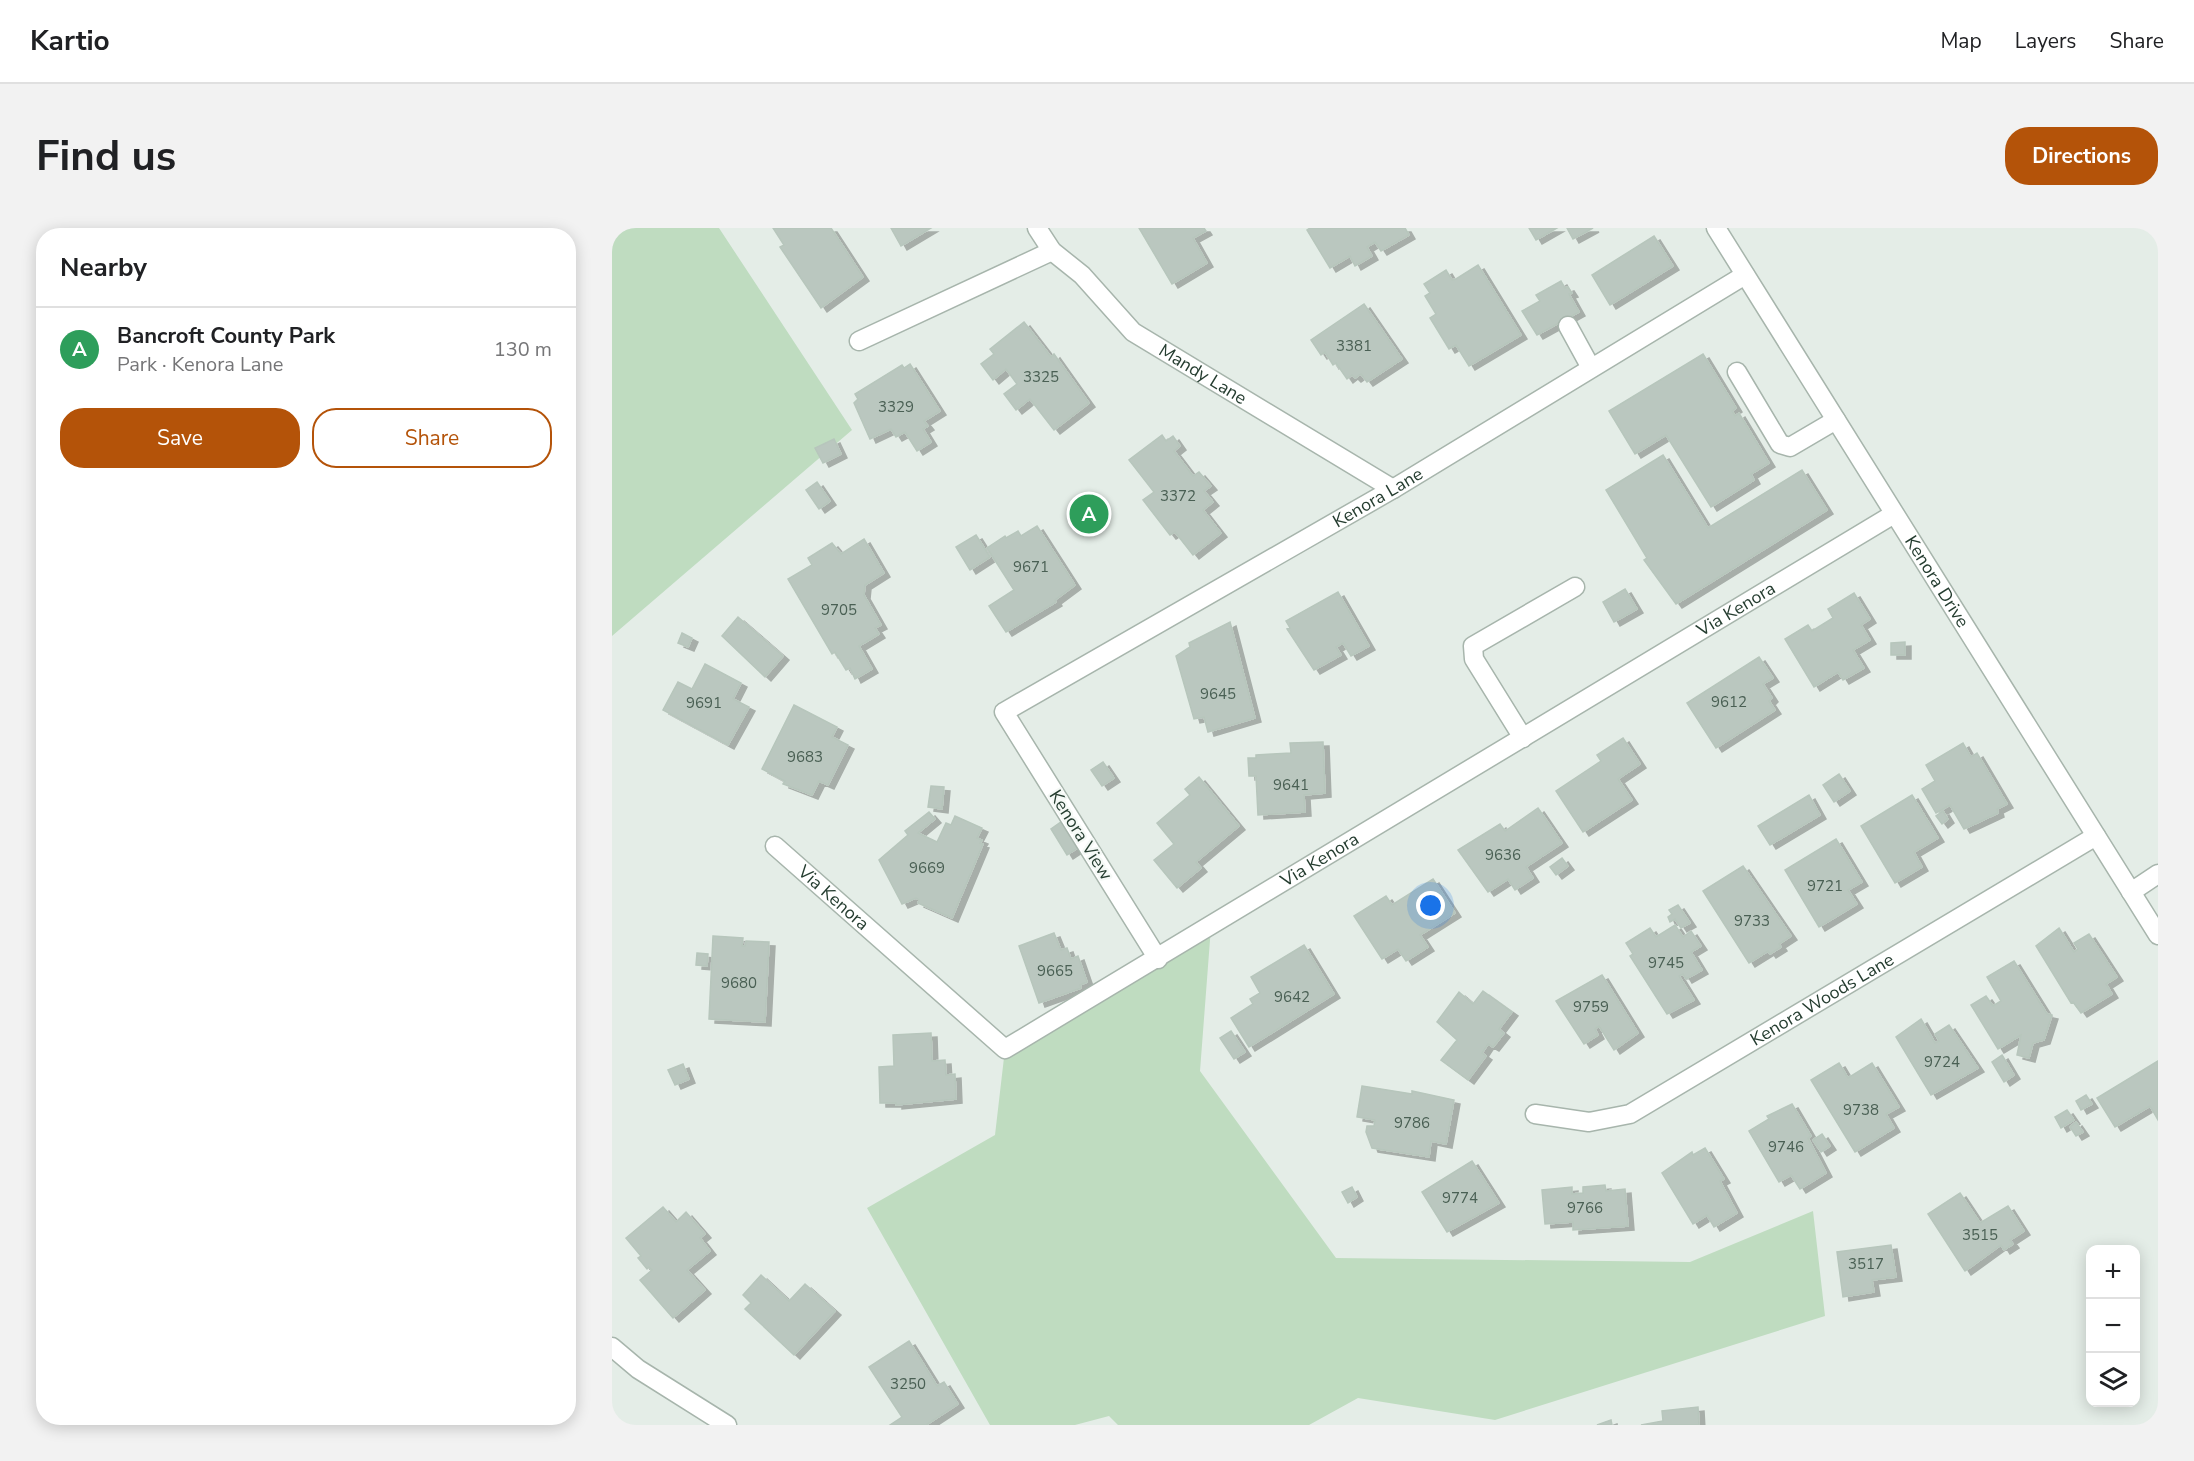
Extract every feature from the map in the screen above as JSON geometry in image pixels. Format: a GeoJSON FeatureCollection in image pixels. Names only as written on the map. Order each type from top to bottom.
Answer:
{"type":"FeatureCollection","features":[{"type":"Feature","properties":{"kind":"street","name":"Mandy Lane"},"geometry":{"type":"LineString","coordinates":[[1037,228],[1052,251],[1082,275],[1133,332],[1393,489]]}},
{"type":"Feature","properties":{"kind":"street","name":"Kenora Drive"},"geometry":{"type":"LineString","coordinates":[[1716,228],[2158,936]]}},
{"type":"Feature","properties":{"kind":"street"},"geometry":{"type":"LineString","coordinates":[[859,341],[1052,251]]}},
{"type":"Feature","properties":{"kind":"street","name":"Kenora Lane"},"geometry":{"type":"LineString","coordinates":[[1004,712],[1393,489],[1745,275]]}},
{"type":"Feature","properties":{"kind":"street"},"geometry":{"type":"LineString","coordinates":[[1568,326],[1591,368]]}},
{"type":"Feature","properties":{"kind":"street"},"geometry":{"type":"LineString","coordinates":[[1737,372],[1780,444],[1790,447],[1836,420]]}},
{"type":"Feature","properties":{"kind":"street","name":"Via Kenora"},"geometry":{"type":"LineString","coordinates":[[776,846],[1005,1049],[1894,514]]}},
{"type":"Feature","properties":{"kind":"street"},"geometry":{"type":"LineString","coordinates":[[1523,738],[1474,659],[1473,646],[1575,587]]}},
{"type":"Feature","properties":{"kind":"street","name":"Kenora View"},"geometry":{"type":"LineString","coordinates":[[1004,712],[1158,959]]}},
{"type":"Feature","properties":{"kind":"street","name":"Kenora Woods Lane"},"geometry":{"type":"LineString","coordinates":[[1535,1114],[1589,1122],[1630,1114],[2096,836]]}},
{"type":"Feature","properties":{"kind":"street"},"geometry":{"type":"LineString","coordinates":[[2131,892],[2158,874]]}},
{"type":"Feature","properties":{"kind":"street"},"geometry":{"type":"LineString","coordinates":[[612,1347],[638,1369],[727,1425]]}},
{"type":"Feature","properties":{"kind":"green space"},"geometry":{"type":"Polygon","coordinates":[[[612,228],[719,228],[852,430],[612,636],[612,228]]]}},
{"type":"Feature","properties":{"kind":"green space"},"geometry":{"type":"Polygon","coordinates":[[[1211,927],[1200,1071],[1336,1258],[1690,1262],[1813,1211],[1825,1316],[1495,1420],[1358,1398],[1309,1425],[1118,1425],[1109,1416],[1075,1425],[990,1425],[867,1208],[995,1135],[1005,1049],[1211,927]]]}},
{"type":"Feature","properties":{"kind":"building"},"geometry":{"type":"Polygon","coordinates":[[[773,228],[831,228],[863,277],[821,308],[780,247],[784,245],[773,228]]]}},
{"type":"Feature","properties":{"kind":"building"},"geometry":{"type":"Polygon","coordinates":[[[891,228],[931,228],[901,246],[891,228]]]}},
{"type":"Feature","properties":{"kind":"building"},"geometry":{"type":"Polygon","coordinates":[[[1139,228],[1204,228],[1206,231],[1193,238],[1207,263],[1172,284],[1139,228]]]}},
{"type":"Feature","properties":{"kind":"building"},"geometry":{"type":"Polygon","coordinates":[[[1310,228],[1405,228],[1409,235],[1381,251],[1375,242],[1367,247],[1372,256],[1355,266],[1350,256],[1330,268],[1307,230],[1310,228]]]}},
{"type":"Feature","properties":{"kind":"building"},"geometry":{"type":"Polygon","coordinates":[[[1529,228],[1557,228],[1536,240],[1529,228]]]}},
{"type":"Feature","properties":{"kind":"building"},"geometry":{"type":"Polygon","coordinates":[[[1567,228],[1593,228],[1573,239],[1567,228]]]}},
{"type":"Feature","properties":{"kind":"building"},"geometry":{"type":"Polygon","coordinates":[[[1654,236],[1673,266],[1610,305],[1592,275],[1654,236]]]}},
{"type":"Feature","properties":{"kind":"building"},"geometry":{"type":"Polygon","coordinates":[[[1478,265],[1521,335],[1469,366],[1456,345],[1449,349],[1430,318],[1436,314],[1425,296],[1430,293],[1424,284],[1446,270],[1452,280],[1456,279],[1478,265]]]}},
{"type":"Feature","properties":{"kind":"building"},"geometry":{"type":"Polygon","coordinates":[[[1561,281],[1572,293],[1569,294],[1579,312],[1537,335],[1522,311],[1540,301],[1536,295],[1561,281]]]}},
{"type":"Feature","properties":{"kind":"building"},"geometry":{"type":"Polygon","coordinates":[[[1364,304],[1402,359],[1367,382],[1361,374],[1355,378],[1352,375],[1347,379],[1336,363],[1333,365],[1325,352],[1321,355],[1311,340],[1364,304]]]}},
{"type":"Feature","properties":{"kind":"building"},"geometry":{"type":"Polygon","coordinates":[[[1024,322],[1051,357],[1054,354],[1089,403],[1054,430],[1030,399],[1016,410],[1004,394],[1017,384],[1006,369],[993,380],[981,364],[994,354],[990,349],[1024,322]]]}},
{"type":"Feature","properties":{"kind":"building"},"geometry":{"type":"Polygon","coordinates":[[[1703,354],[1736,408],[1732,411],[1735,416],[1739,413],[1769,463],[1751,474],[1754,480],[1711,507],[1666,435],[1635,454],[1609,411],[1703,354]]]}},
{"type":"Feature","properties":{"kind":"building"},"geometry":{"type":"Polygon","coordinates":[[[910,364],[940,411],[924,421],[928,426],[923,429],[931,442],[917,451],[905,432],[896,437],[891,429],[870,439],[854,403],[858,399],[855,394],[902,365],[904,368],[910,364]]]}},
{"type":"Feature","properties":{"kind":"building"},"geometry":{"type":"Polygon","coordinates":[[[1162,435],[1166,441],[1173,436],[1180,446],[1174,451],[1193,476],[1199,472],[1211,486],[1204,491],[1213,502],[1203,510],[1221,533],[1193,555],[1175,532],[1170,535],[1143,500],[1154,492],[1129,460],[1162,435]]]}},
{"type":"Feature","properties":{"kind":"building"},"geometry":{"type":"Polygon","coordinates":[[[834,439],[841,454],[823,463],[815,448],[834,439]]]}},
{"type":"Feature","properties":{"kind":"building"},"geometry":{"type":"Polygon","coordinates":[[[1663,455],[1708,528],[1802,470],[1827,510],[1676,604],[1644,560],[1647,558],[1606,490],[1663,455]]]}},
{"type":"Feature","properties":{"kind":"building"},"geometry":{"type":"Polygon","coordinates":[[[817,482],[830,501],[819,509],[806,490],[817,482]]]}},
{"type":"Feature","properties":{"kind":"building"},"geometry":{"type":"Polygon","coordinates":[[[1037,526],[1075,585],[1055,600],[1056,602],[1006,632],[989,606],[1014,590],[987,548],[1005,536],[1006,538],[1018,531],[1021,536],[1037,526]]]}},
{"type":"Feature","properties":{"kind":"building"},"geometry":{"type":"Polygon","coordinates":[[[976,535],[990,557],[970,570],[956,547],[976,535]]]}},
{"type":"Feature","properties":{"kind":"building"},"geometry":{"type":"Polygon","coordinates":[[[864,539],[884,573],[865,585],[864,595],[881,625],[875,628],[879,634],[859,646],[872,669],[855,679],[850,668],[846,670],[835,652],[832,654],[788,579],[812,565],[808,558],[832,543],[841,554],[864,539]]]}},
{"type":"Feature","properties":{"kind":"building"},"geometry":{"type":"Polygon","coordinates":[[[1625,589],[1637,609],[1614,622],[1603,602],[1625,589]]]}},
{"type":"Feature","properties":{"kind":"building"},"geometry":{"type":"Polygon","coordinates":[[[1338,592],[1369,646],[1351,656],[1343,643],[1336,647],[1341,655],[1314,670],[1287,629],[1290,628],[1286,621],[1338,592]]]}},
{"type":"Feature","properties":{"kind":"building"},"geometry":{"type":"Polygon","coordinates":[[[1854,593],[1870,619],[1861,625],[1870,640],[1853,650],[1864,668],[1843,680],[1838,672],[1814,687],[1785,639],[1808,625],[1812,631],[1833,618],[1828,609],[1854,593]]]}},
{"type":"Feature","properties":{"kind":"building"},"geometry":{"type":"Polygon","coordinates":[[[738,617],[783,656],[765,677],[722,636],[738,617]]]}},
{"type":"Feature","properties":{"kind":"building"},"geometry":{"type":"Polygon","coordinates":[[[1230,622],[1255,718],[1208,732],[1204,717],[1194,719],[1176,656],[1190,647],[1189,643],[1230,622]]]}},
{"type":"Feature","properties":{"kind":"building"},"geometry":{"type":"Polygon","coordinates":[[[682,633],[692,638],[688,647],[678,643],[682,633]]]}},
{"type":"Feature","properties":{"kind":"building"},"geometry":{"type":"Polygon","coordinates":[[[1905,642],[1905,655],[1891,655],[1891,643],[1905,642]]]}},
{"type":"Feature","properties":{"kind":"building"},"geometry":{"type":"Polygon","coordinates":[[[1759,657],[1773,678],[1763,684],[1772,698],[1769,701],[1775,710],[1716,748],[1687,703],[1759,657]]]}},
{"type":"Feature","properties":{"kind":"building"},"geometry":{"type":"Polygon","coordinates":[[[705,664],[741,683],[733,699],[749,707],[728,745],[663,710],[678,682],[692,689],[705,664]]]}},
{"type":"Feature","properties":{"kind":"building"},"geometry":{"type":"Polygon","coordinates":[[[794,705],[837,727],[832,737],[848,745],[828,785],[819,781],[812,795],[783,784],[785,781],[762,769],[794,705]]]}},
{"type":"Feature","properties":{"kind":"building"},"geometry":{"type":"Polygon","coordinates":[[[1623,738],[1640,764],[1618,779],[1632,800],[1583,832],[1556,791],[1601,761],[1597,755],[1623,738]]]}},
{"type":"Feature","properties":{"kind":"building"},"geometry":{"type":"Polygon","coordinates":[[[1323,742],[1325,793],[1304,795],[1305,812],[1258,815],[1256,776],[1249,776],[1248,758],[1256,758],[1256,755],[1291,753],[1290,743],[1323,742]]]}},
{"type":"Feature","properties":{"kind":"building"},"geometry":{"type":"Polygon","coordinates":[[[1963,743],[1971,757],[1977,753],[2007,804],[1997,809],[1998,813],[1964,829],[1950,805],[1936,813],[1922,789],[1935,781],[1926,765],[1963,743]]]}},
{"type":"Feature","properties":{"kind":"building"},"geometry":{"type":"Polygon","coordinates":[[[1103,762],[1114,778],[1102,786],[1091,770],[1103,762]]]}},
{"type":"Feature","properties":{"kind":"building"},"geometry":{"type":"Polygon","coordinates":[[[1839,774],[1850,791],[1834,802],[1823,785],[1839,774]]]}},
{"type":"Feature","properties":{"kind":"building"},"geometry":{"type":"Polygon","coordinates":[[[1199,777],[1239,826],[1196,862],[1201,868],[1177,888],[1154,860],[1174,844],[1157,823],[1190,795],[1185,789],[1199,777]]]}},
{"type":"Feature","properties":{"kind":"building"},"geometry":{"type":"Polygon","coordinates":[[[931,786],[944,787],[942,809],[928,807],[931,786]]]}},
{"type":"Feature","properties":{"kind":"building"},"geometry":{"type":"Polygon","coordinates":[[[1809,795],[1820,815],[1770,845],[1758,826],[1809,795]]]}},
{"type":"Feature","properties":{"kind":"building"},"geometry":{"type":"Polygon","coordinates":[[[1912,795],[1938,838],[1914,852],[1922,867],[1895,883],[1861,826],[1912,795]]]}},
{"type":"Feature","properties":{"kind":"building"},"geometry":{"type":"Polygon","coordinates":[[[1538,808],[1562,843],[1526,867],[1533,878],[1515,890],[1508,879],[1488,892],[1458,850],[1500,824],[1505,831],[1538,808]]]}},
{"type":"Feature","properties":{"kind":"building"},"geometry":{"type":"Polygon","coordinates":[[[1943,811],[1948,819],[1942,824],[1936,816],[1943,811]]]}},
{"type":"Feature","properties":{"kind":"building"},"geometry":{"type":"Polygon","coordinates":[[[929,812],[935,819],[918,833],[937,842],[946,823],[951,825],[955,816],[982,828],[977,838],[982,840],[980,843],[983,844],[952,918],[918,903],[919,900],[916,898],[902,904],[879,860],[908,835],[905,831],[929,812]]]}},
{"type":"Feature","properties":{"kind":"building"},"geometry":{"type":"Polygon","coordinates":[[[1065,819],[1082,845],[1067,855],[1051,829],[1065,819]]]}},
{"type":"Feature","properties":{"kind":"building"},"geometry":{"type":"Polygon","coordinates":[[[1836,839],[1862,882],[1848,890],[1857,904],[1819,927],[1785,870],[1836,839]]]}},
{"type":"Feature","properties":{"kind":"building"},"geometry":{"type":"Polygon","coordinates":[[[1562,858],[1568,866],[1556,875],[1550,867],[1562,858]]]}},
{"type":"Feature","properties":{"kind":"building"},"geometry":{"type":"Polygon","coordinates":[[[1743,866],[1791,936],[1779,944],[1781,947],[1770,954],[1768,951],[1749,963],[1703,891],[1743,866]]]}},
{"type":"Feature","properties":{"kind":"building"},"geometry":{"type":"Polygon","coordinates":[[[1433,879],[1455,913],[1420,935],[1428,947],[1406,961],[1398,949],[1382,959],[1354,916],[1386,896],[1392,905],[1433,879]]]}},
{"type":"Feature","properties":{"kind":"building"},"geometry":{"type":"Polygon","coordinates":[[[1678,905],[1690,923],[1681,928],[1675,919],[1670,922],[1668,917],[1672,914],[1669,910],[1678,905]]]}},
{"type":"Feature","properties":{"kind":"building"},"geometry":{"type":"Polygon","coordinates":[[[1675,925],[1683,937],[1691,931],[1701,946],[1691,952],[1702,970],[1686,979],[1683,974],[1679,976],[1694,1000],[1667,1014],[1630,956],[1633,954],[1626,943],[1650,928],[1656,937],[1675,925]]]}},
{"type":"Feature","properties":{"kind":"building"},"geometry":{"type":"Polygon","coordinates":[[[2059,928],[2074,952],[2078,949],[2074,943],[2089,934],[2117,977],[2106,984],[2112,994],[2081,1013],[2073,1002],[2071,1003],[2036,946],[2059,928]]]}},
{"type":"Feature","properties":{"kind":"building"},"geometry":{"type":"Polygon","coordinates":[[[1054,933],[1061,950],[1067,948],[1071,959],[1078,956],[1087,982],[1080,985],[1081,988],[1039,1003],[1019,946],[1054,933]]]}},
{"type":"Feature","properties":{"kind":"building"},"geometry":{"type":"Polygon","coordinates":[[[713,936],[743,938],[742,946],[745,946],[746,941],[769,942],[765,1022],[709,1019],[713,936]]]}},
{"type":"Feature","properties":{"kind":"building"},"geometry":{"type":"Polygon","coordinates":[[[1304,945],[1334,994],[1249,1047],[1231,1018],[1253,1004],[1250,999],[1260,993],[1251,977],[1304,945]]]}},
{"type":"Feature","properties":{"kind":"building"},"geometry":{"type":"Polygon","coordinates":[[[697,953],[708,954],[707,966],[696,965],[697,953]]]}},
{"type":"Feature","properties":{"kind":"building"},"geometry":{"type":"Polygon","coordinates":[[[2014,961],[2047,1014],[2052,1015],[2044,1040],[2033,1043],[2029,1058],[2017,1055],[2021,1035],[1998,1049],[1971,1005],[1986,996],[1993,1006],[2001,1001],[1987,977],[2014,961]]]}},
{"type":"Feature","properties":{"kind":"building"},"geometry":{"type":"Polygon","coordinates":[[[1602,975],[1638,1033],[1614,1050],[1599,1026],[1595,1029],[1598,1035],[1584,1044],[1556,1001],[1602,975]]]}},
{"type":"Feature","properties":{"kind":"building"},"geometry":{"type":"Polygon","coordinates":[[[1483,991],[1512,1012],[1499,1029],[1504,1033],[1493,1047],[1488,1044],[1482,1053],[1486,1056],[1468,1080],[1441,1060],[1457,1040],[1437,1022],[1459,992],[1473,1004],[1483,991]]]}},
{"type":"Feature","properties":{"kind":"building"},"geometry":{"type":"Polygon","coordinates":[[[1921,1019],[1935,1043],[1939,1041],[1935,1034],[1949,1025],[1978,1068],[1931,1095],[1896,1037],[1921,1019]]]}},
{"type":"Feature","properties":{"kind":"building"},"geometry":{"type":"Polygon","coordinates":[[[1231,1031],[1245,1052],[1234,1059],[1220,1038],[1231,1031]]]}},
{"type":"Feature","properties":{"kind":"building"},"geometry":{"type":"Polygon","coordinates":[[[931,1033],[932,1061],[945,1060],[946,1075],[955,1074],[956,1099],[896,1105],[896,1103],[880,1103],[879,1067],[894,1066],[893,1035],[931,1033]]]}},
{"type":"Feature","properties":{"kind":"building"},"geometry":{"type":"Polygon","coordinates":[[[2002,1055],[2014,1075],[2004,1082],[1992,1062],[2002,1055]]]}},
{"type":"Feature","properties":{"kind":"building"},"geometry":{"type":"Polygon","coordinates":[[[2158,1061],[2158,1120],[2150,1106],[2115,1127],[2097,1098],[2158,1061]]]}},
{"type":"Feature","properties":{"kind":"building"},"geometry":{"type":"Polygon","coordinates":[[[1839,1063],[1848,1078],[1872,1063],[1899,1107],[1886,1114],[1894,1128],[1855,1152],[1811,1080],[1839,1063]]]}},
{"type":"Feature","properties":{"kind":"building"},"geometry":{"type":"Polygon","coordinates":[[[683,1064],[689,1079],[675,1085],[668,1070],[683,1064]]]}},
{"type":"Feature","properties":{"kind":"building"},"geometry":{"type":"Polygon","coordinates":[[[1362,1086],[1412,1094],[1412,1091],[1454,1100],[1446,1144],[1431,1141],[1429,1157],[1372,1148],[1366,1132],[1367,1126],[1374,1126],[1375,1120],[1357,1117],[1362,1086]]]}},
{"type":"Feature","properties":{"kind":"building"},"geometry":{"type":"Polygon","coordinates":[[[2086,1095],[2092,1104],[2081,1110],[2076,1101],[2086,1095]]]}},
{"type":"Feature","properties":{"kind":"building"},"geometry":{"type":"Polygon","coordinates":[[[1792,1104],[1811,1136],[1808,1138],[1826,1173],[1800,1189],[1791,1175],[1779,1182],[1749,1131],[1769,1119],[1767,1116],[1792,1104]]]}},
{"type":"Feature","properties":{"kind":"building"},"geometry":{"type":"Polygon","coordinates":[[[2067,1110],[2074,1120],[2061,1128],[2055,1117],[2067,1110]]]}},
{"type":"Feature","properties":{"kind":"building"},"geometry":{"type":"Polygon","coordinates":[[[2076,1122],[2083,1132],[2076,1136],[2070,1127],[2076,1122]]]}},
{"type":"Feature","properties":{"kind":"building"},"geometry":{"type":"Polygon","coordinates":[[[1822,1134],[1830,1146],[1821,1152],[1813,1140],[1822,1134]]]}},
{"type":"Feature","properties":{"kind":"building"},"geometry":{"type":"Polygon","coordinates":[[[1705,1148],[1724,1179],[1720,1181],[1737,1213],[1714,1227],[1707,1215],[1693,1224],[1662,1173],[1692,1152],[1693,1155],[1705,1148]]]}},
{"type":"Feature","properties":{"kind":"building"},"geometry":{"type":"Polygon","coordinates":[[[1472,1161],[1499,1203],[1447,1232],[1422,1192],[1472,1161]]]}},
{"type":"Feature","properties":{"kind":"building"},"geometry":{"type":"Polygon","coordinates":[[[1605,1185],[1606,1191],[1625,1189],[1628,1226],[1573,1230],[1573,1222],[1545,1224],[1542,1190],[1572,1187],[1572,1194],[1583,1193],[1583,1187],[1605,1185]]]}},
{"type":"Feature","properties":{"kind":"building"},"geometry":{"type":"Polygon","coordinates":[[[1352,1187],[1357,1197],[1348,1203],[1342,1192],[1352,1187]]]}},
{"type":"Feature","properties":{"kind":"building"},"geometry":{"type":"Polygon","coordinates":[[[1960,1193],[1980,1223],[2008,1206],[2024,1231],[2010,1240],[2013,1244],[2004,1250],[2001,1245],[1965,1271],[1928,1214],[1960,1193]]]}},
{"type":"Feature","properties":{"kind":"building"},"geometry":{"type":"Polygon","coordinates":[[[663,1207],[676,1222],[686,1212],[705,1234],[700,1238],[710,1251],[687,1270],[705,1290],[673,1318],[640,1280],[652,1270],[649,1267],[647,1269],[638,1258],[641,1256],[626,1238],[663,1207]]]}},
{"type":"Feature","properties":{"kind":"building"},"geometry":{"type":"Polygon","coordinates":[[[1891,1245],[1896,1277],[1872,1280],[1874,1292],[1843,1297],[1837,1252],[1891,1245]]]}},
{"type":"Feature","properties":{"kind":"building"},"geometry":{"type":"Polygon","coordinates":[[[761,1275],[789,1301],[805,1284],[835,1311],[794,1355],[745,1309],[751,1303],[743,1295],[761,1275]]]}},
{"type":"Feature","properties":{"kind":"building"},"geometry":{"type":"Polygon","coordinates":[[[909,1341],[937,1386],[944,1382],[958,1404],[926,1425],[890,1425],[902,1417],[869,1367],[909,1341]]]}},
{"type":"Feature","properties":{"kind":"building"},"geometry":{"type":"Polygon","coordinates":[[[1698,1407],[1699,1425],[1641,1425],[1663,1421],[1662,1411],[1698,1407]]]}},
{"type":"Feature","properties":{"kind":"building"},"geometry":{"type":"Polygon","coordinates":[[[1611,1420],[1612,1425],[1597,1425],[1611,1420]]]}},
{"type":"Feature","properties":{"kind":"place","name":"Bancroft County Park"},"geometry":{"type":"Point","coordinates":[1089,514]}}]}
